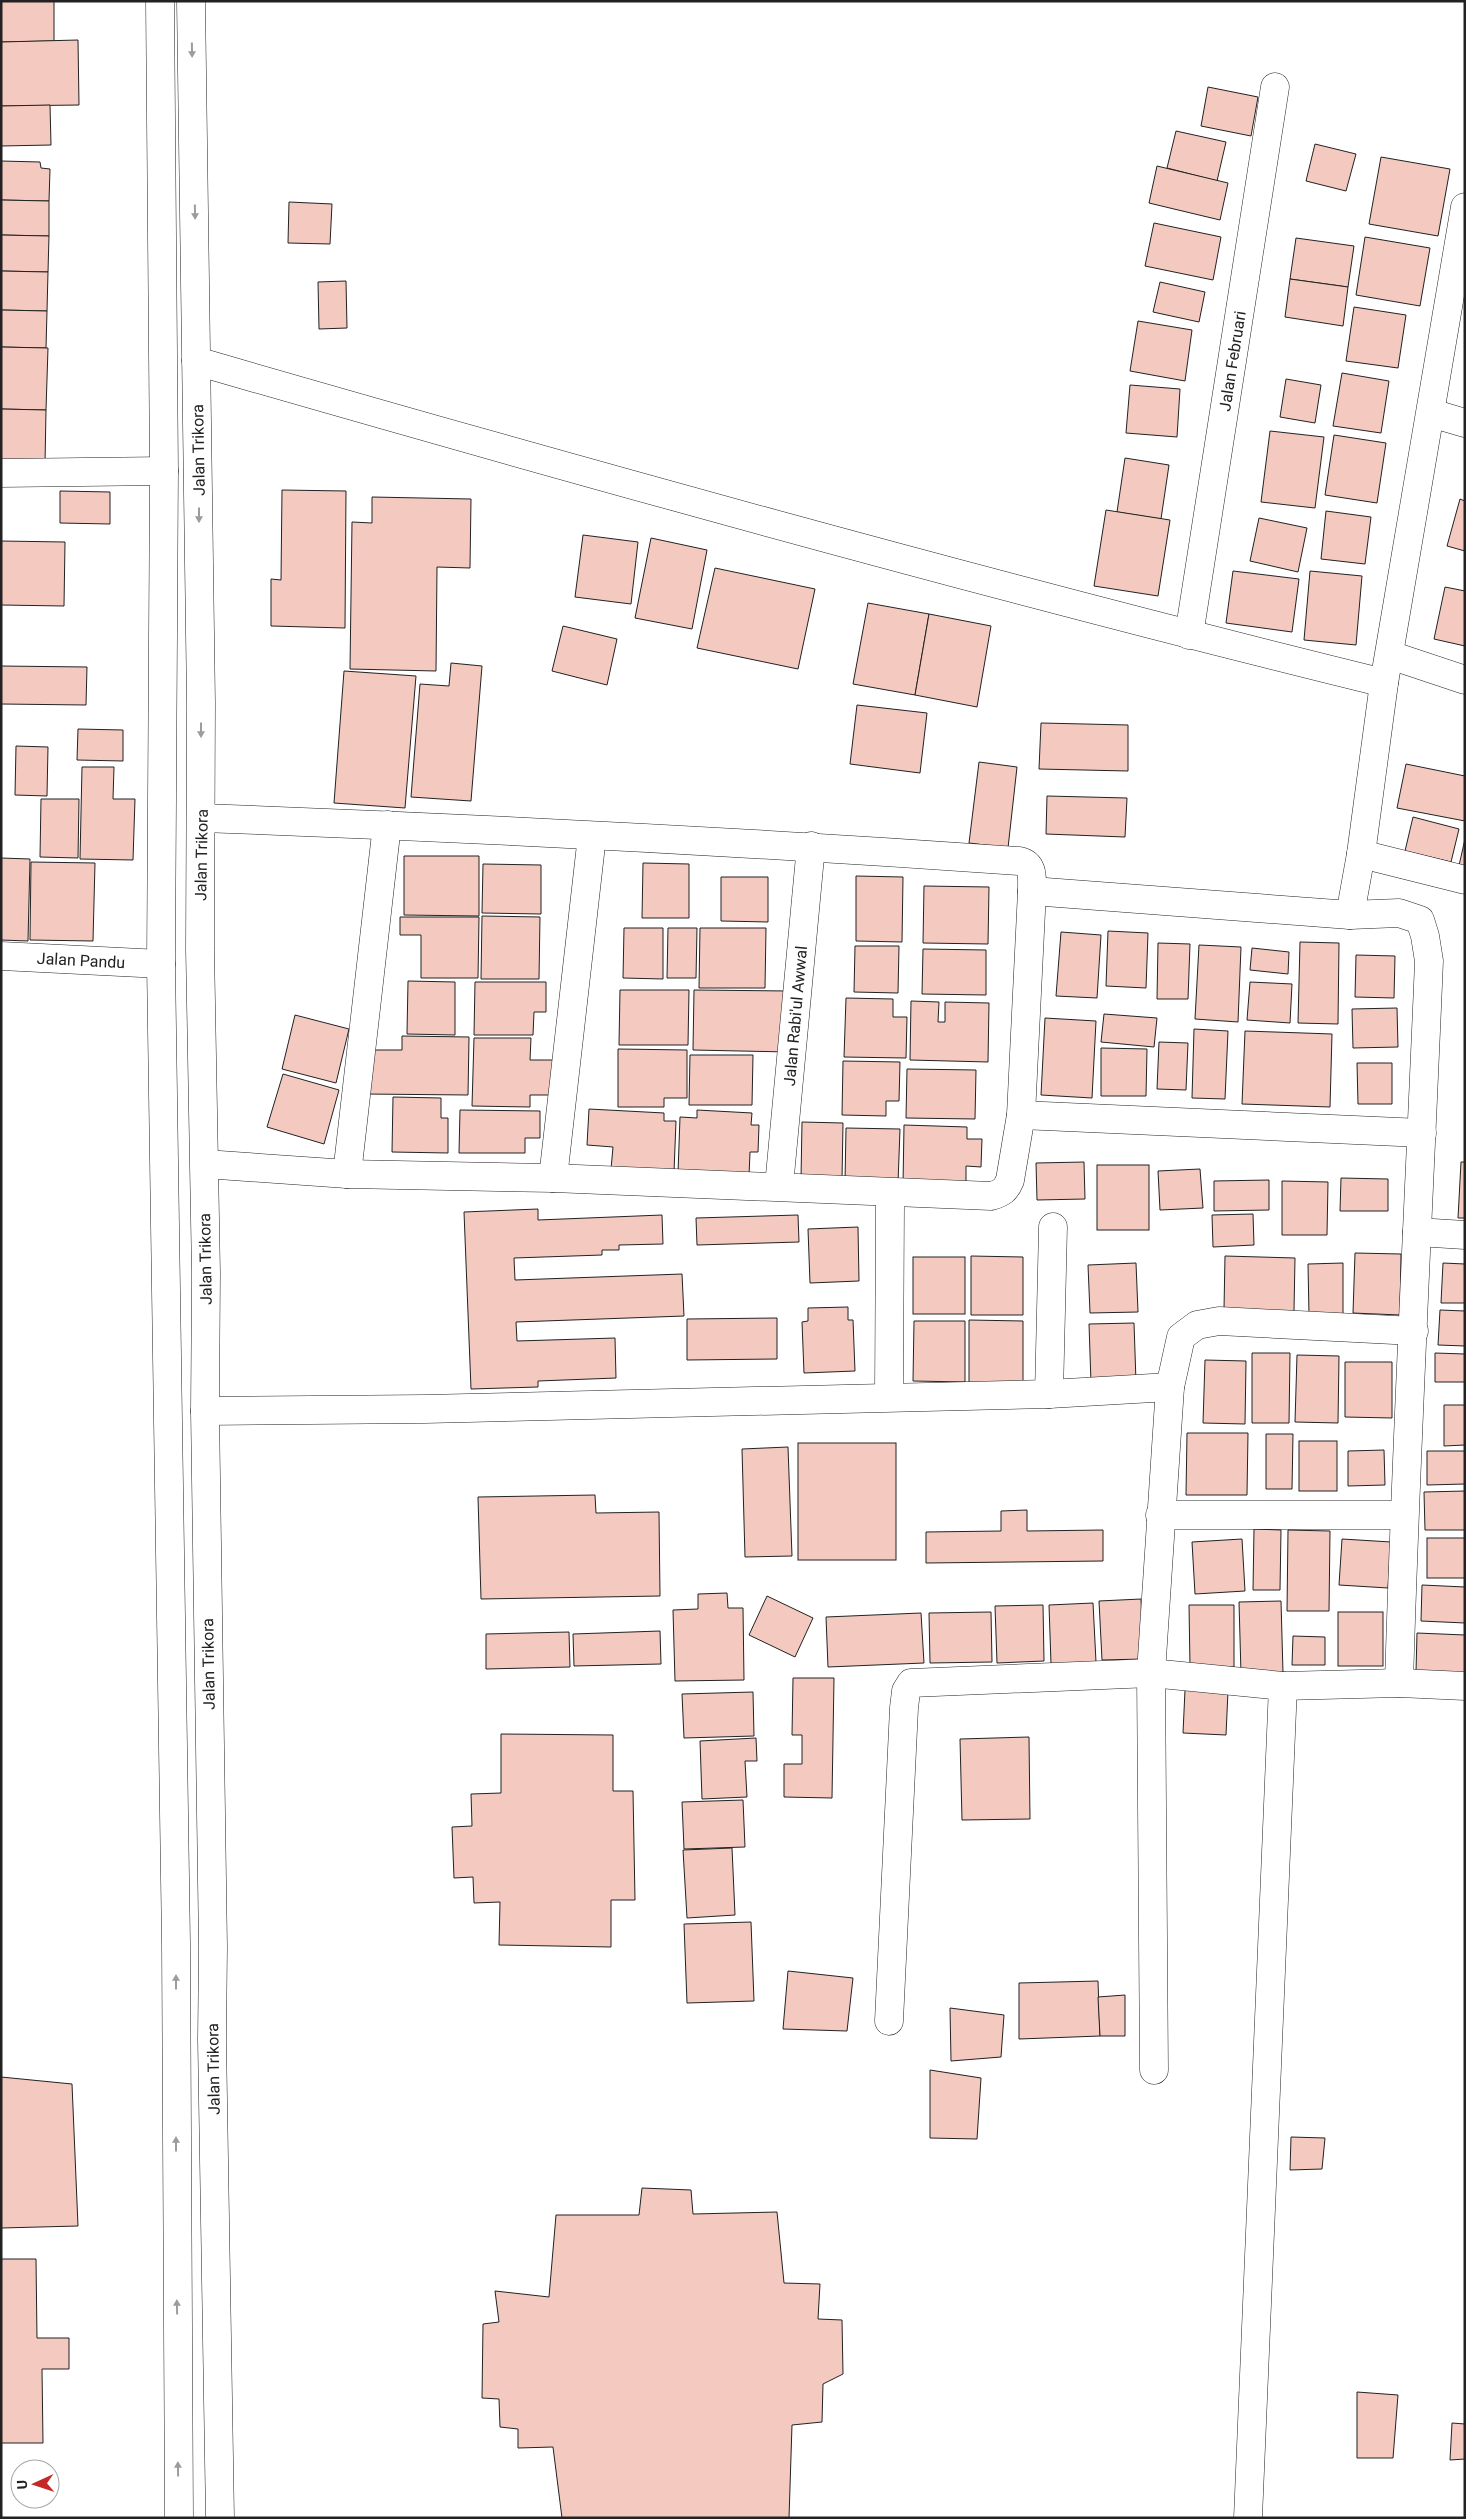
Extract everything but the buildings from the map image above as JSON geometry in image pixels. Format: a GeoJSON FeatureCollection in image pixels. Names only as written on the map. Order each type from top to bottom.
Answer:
{"type":"FeatureCollection","features":[{"type":"Feature","properties":{"kind":"street"},"geometry":{"type":"LineString","coordinates":[[160,1],[164,471],[161,964],[176,1944],[179,2518]]}},
{"type":"Feature","properties":{"kind":"street","name":"Jalan Trikora"},"geometry":{"type":"LineString","coordinates":[[191,1],[201,703],[200,949],[204,1164],[205,1411],[220,2518]]}},
{"type":"Feature","properties":{"kind":"street","name":"Jalan Februari"},"geometry":{"type":"LineString","coordinates":[[1189,635],[1275,87]]}},
{"type":"Feature","properties":{"kind":"street"},"geometry":{"type":"LineString","coordinates":[[1350,915],[1361,854],[1384,683],[1465,207]]}},
{"type":"Feature","properties":{"kind":"street"},"geometry":{"type":"LineString","coordinates":[[196,361],[522,455],[1189,635],[1384,683]]}},
{"type":"Feature","properties":{"kind":"street"},"geometry":{"type":"LineString","coordinates":[[1431,413],[1465,423]]}},
{"type":"Feature","properties":{"kind":"street"},"geometry":{"type":"LineString","coordinates":[[1,473],[164,471]]}},
{"type":"Feature","properties":{"kind":"street"},"geometry":{"type":"LineString","coordinates":[[1390,655],[1465,680]]}},
{"type":"Feature","properties":{"kind":"street"},"geometry":{"type":"LineString","coordinates":[[162,702],[201,703]]}},
{"type":"Feature","properties":{"kind":"street"},"geometry":{"type":"LineString","coordinates":[[202,818],[387,824],[810,846],[1026,862],[1031,872],[1032,891],[1021,1115],[1010,1180],[1006,1189],[1000,1194],[991,1196],[553,1178],[347,1174],[204,1164]]}},
{"type":"Feature","properties":{"kind":"street"},"geometry":{"type":"LineString","coordinates":[[347,1174],[387,824]]}},
{"type":"Feature","properties":{"kind":"street"},"geometry":{"type":"LineString","coordinates":[[553,1178],[592,836]]}},
{"type":"Feature","properties":{"kind":"street","name":"Jalan Rabi'ul Awwal"},"geometry":{"type":"LineString","coordinates":[[779,1186],[810,846]]}},
{"type":"Feature","properties":{"kind":"street"},"geometry":{"type":"LineString","coordinates":[[1361,854],[1465,880]]}},
{"type":"Feature","properties":{"kind":"street"},"geometry":{"type":"LineString","coordinates":[[1032,891],[1350,915],[1399,913],[1420,920],[1429,960],[1414,1331],[1404,1515],[1399,1682]]}},
{"type":"Feature","properties":{"kind":"street","name":"Jalan Pandu"},"geometry":{"type":"LineString","coordinates":[[1,956],[161,964]]}},
{"type":"Feature","properties":{"kind":"street"},"geometry":{"type":"LineString","coordinates":[[1021,1115],[1422,1133]]}},
{"type":"Feature","properties":{"kind":"street"},"geometry":{"type":"LineString","coordinates":[[889,1396],[890,1205]]}},
{"type":"Feature","properties":{"kind":"street"},"geometry":{"type":"LineString","coordinates":[[1049,1394],[1054,1227]]}},
{"type":"Feature","properties":{"kind":"street"},"geometry":{"type":"LineString","coordinates":[[1417,1232],[1465,1235]]}},
{"type":"Feature","properties":{"kind":"street"},"geometry":{"type":"LineString","coordinates":[[1154,2070],[1151,1673],[1170,1387],[1181,1337],[1197,1325],[1219,1321],[1414,1331]]}},
{"type":"Feature","properties":{"kind":"street"},"geometry":{"type":"LineString","coordinates":[[205,1411],[425,1409],[889,1396],[1049,1394],[1170,1387]]}},
{"type":"Feature","properties":{"kind":"street"},"geometry":{"type":"LineString","coordinates":[[1160,1515],[1404,1515]]}},
{"type":"Feature","properties":{"kind":"street"},"geometry":{"type":"LineString","coordinates":[[889,2021],[904,1708],[906,1690],[911,1684],[1151,1673],[1283,1686],[1399,1682],[1465,1686]]}},
{"type":"Feature","properties":{"kind":"street"},"geometry":{"type":"LineString","coordinates":[[1248,2518],[1283,1686]]}}]}
